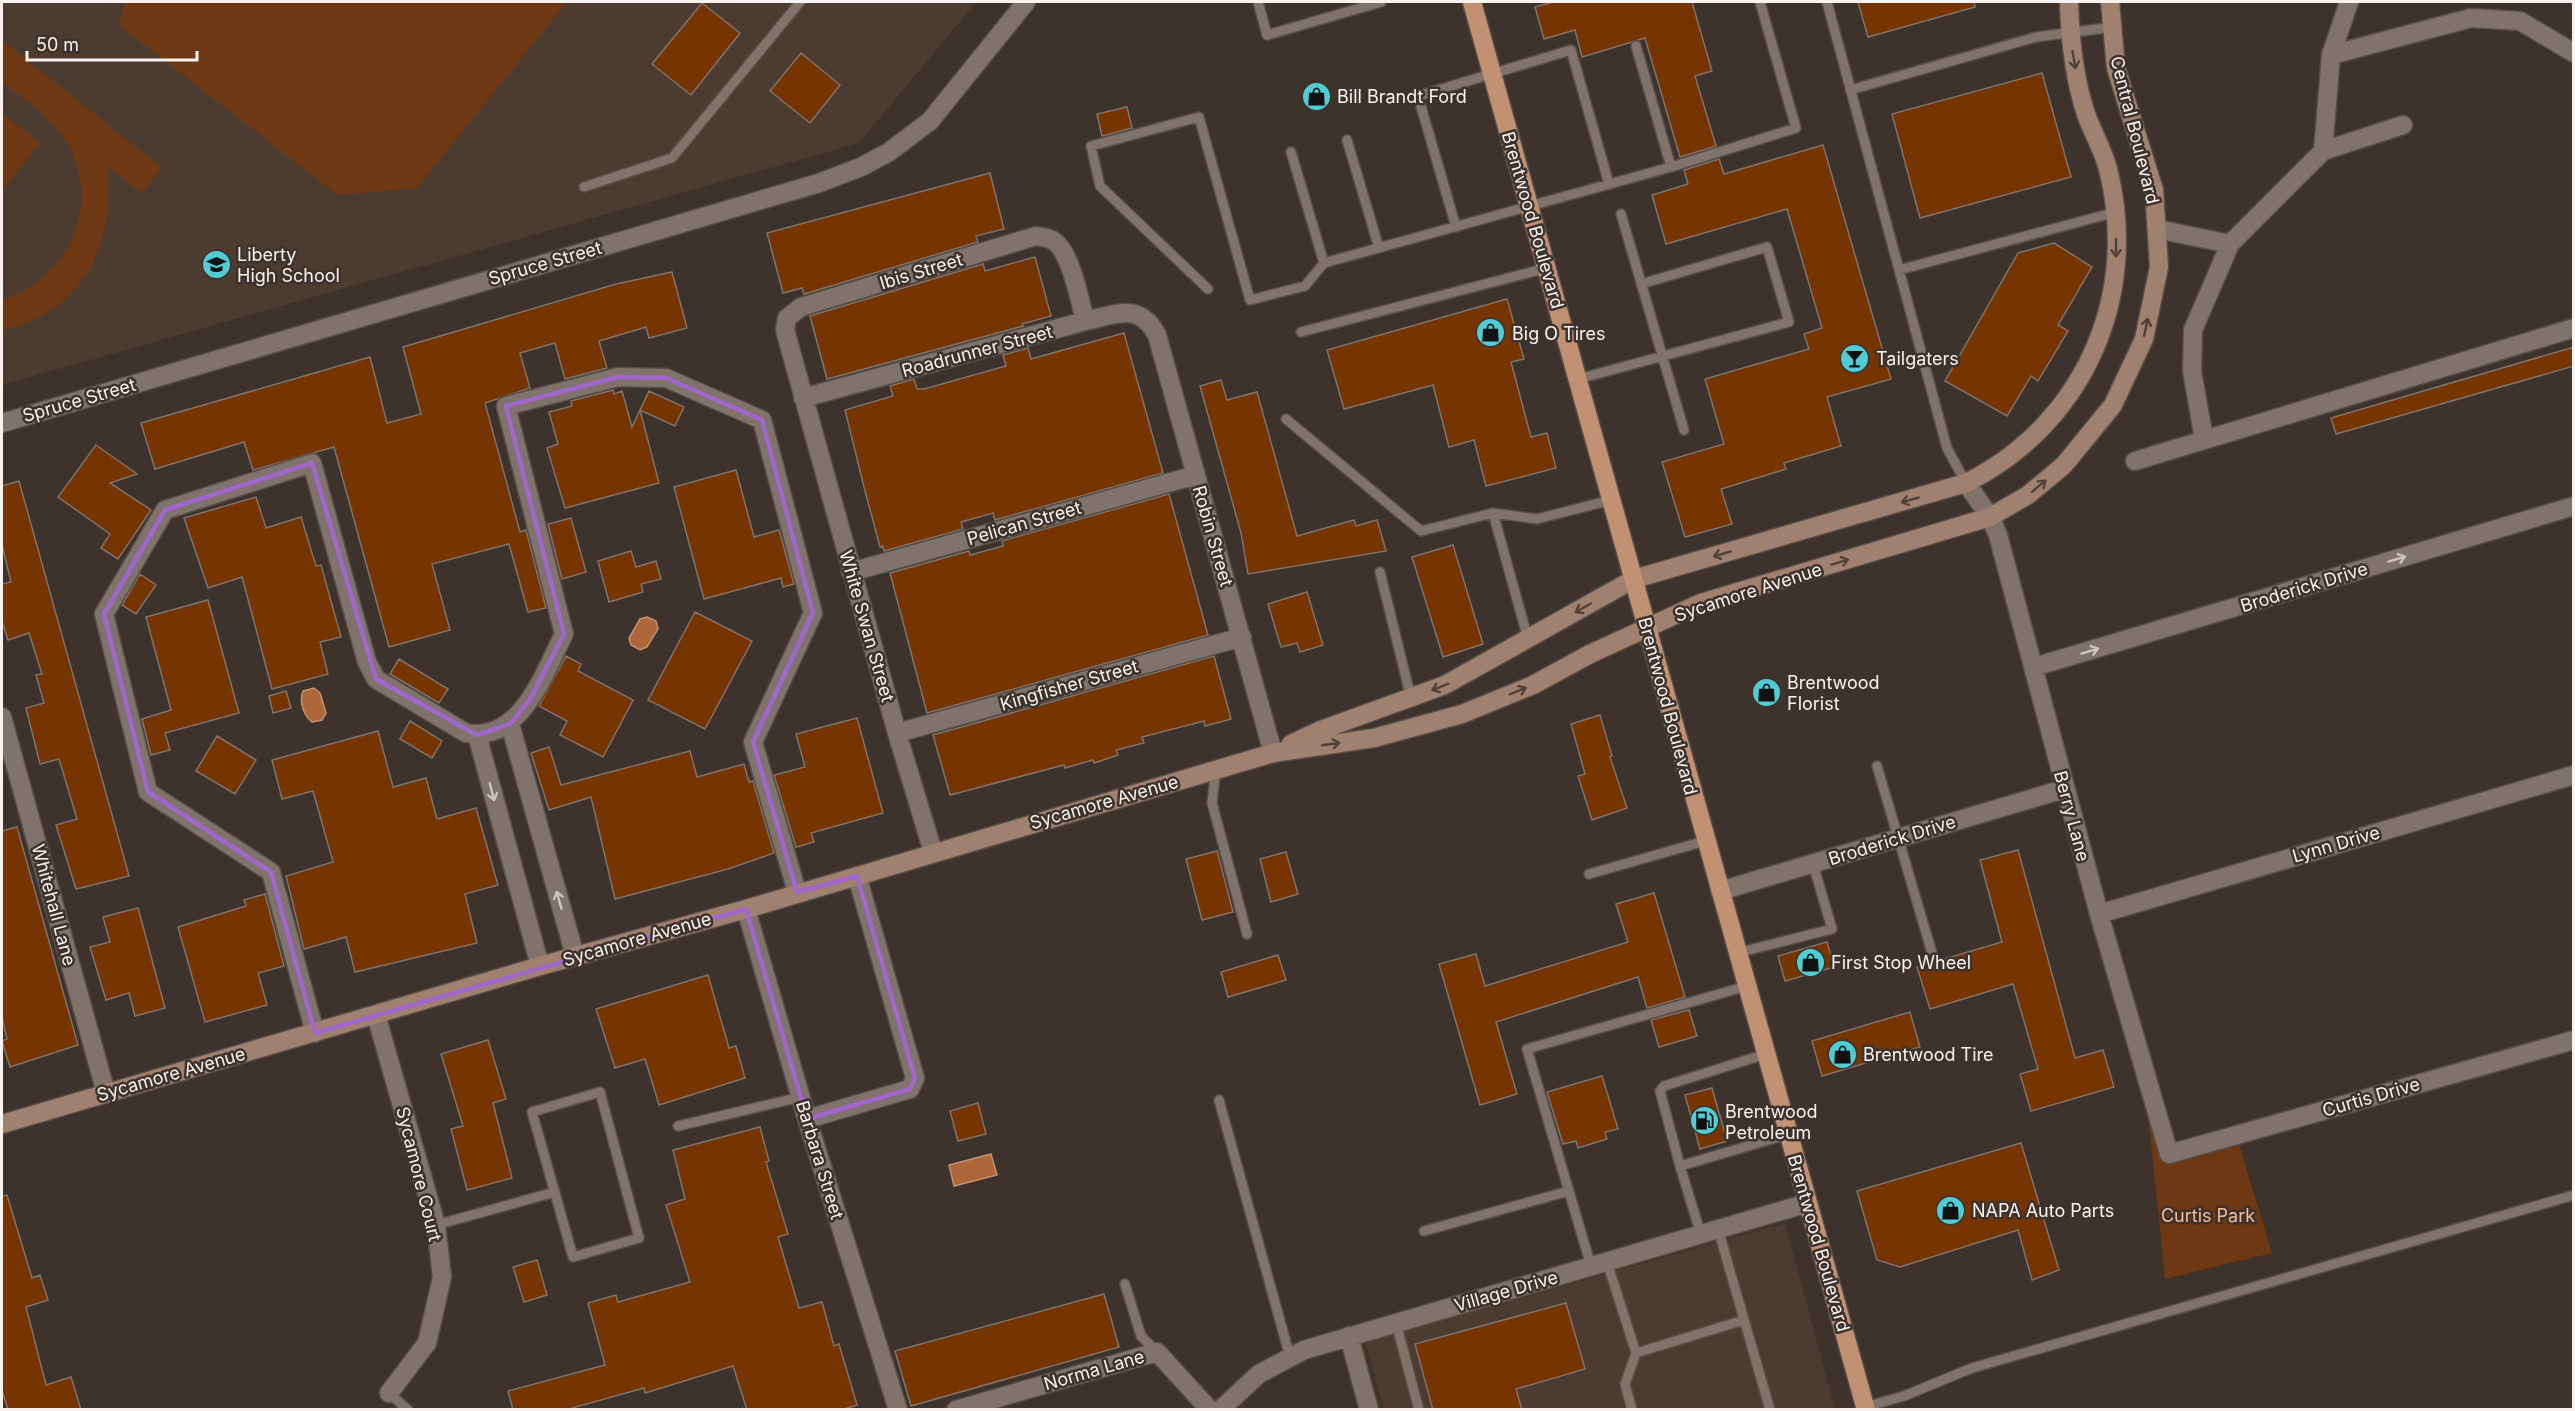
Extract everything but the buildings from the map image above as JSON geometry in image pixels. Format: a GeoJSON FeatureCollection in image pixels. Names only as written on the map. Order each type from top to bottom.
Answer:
{"type":"FeatureCollection","features":[{"type":"Feature","properties":{"kind":"main road","name":"Brentwood Boulevard"},"geometry":{"type":"LineString","coordinates":[[1472,2],[1705,841],[1866,1408]]}},
{"type":"Feature","properties":{"kind":"street","name":"Spruce Street"},"geometry":{"type":"LineString","coordinates":[[2,423],[819,183],[861,167],[889,152],[930,121],[1026,2]]}},
{"type":"Feature","properties":{"kind":"street","name":"Central Boulevard"},"geometry":{"type":"LineString","coordinates":[[1966,483],[1994,469],[2034,435],[2066,402],[2091,360],[2108,316],[2116,273],[2116,212],[2109,171],[2086,113],[2073,58],[2070,2]]}},
{"type":"Feature","properties":{"kind":"street","name":"Central Boulevard"},"geometry":{"type":"LineString","coordinates":[[1990,517],[2028,495],[2064,465],[2113,405],[2144,339],[2159,267],[2154,190],[2116,68],[2110,2]]}},
{"type":"Feature","properties":{"kind":"street"},"geometry":{"type":"LineString","coordinates":[[2323,151],[2331,55],[2349,2]]}},
{"type":"Feature","properties":{"kind":"street"},"geometry":{"type":"LineString","coordinates":[[2331,55],[2470,18],[2520,21],[2574,53]]}},
{"type":"Feature","properties":{"kind":"street"},"geometry":{"type":"LineString","coordinates":[[2204,438],[2192,371],[2193,330],[2230,244],[2323,151],[2403,125]]}},
{"type":"Feature","properties":{"kind":"street"},"geometry":{"type":"LineString","coordinates":[[2157,229],[2230,244]]}},
{"type":"Feature","properties":{"kind":"street","name":"Ibis Street"},"geometry":{"type":"LineString","coordinates":[[803,398],[784,330],[787,318],[801,307],[1036,236],[1051,239],[1060,246],[1070,267],[1085,321]]}},
{"type":"Feature","properties":{"kind":"street","name":"Roadrunner Street"},"geometry":{"type":"LineString","coordinates":[[803,398],[1085,321],[1129,312],[1150,322]]}},
{"type":"Feature","properties":{"kind":"street","name":"Robin Street"},"geometry":{"type":"LineString","coordinates":[[1150,322],[1157,335],[1273,753]]}},
{"type":"Feature","properties":{"kind":"street"},"geometry":{"type":"LineString","coordinates":[[2135,461],[2204,438],[2574,328]]}},
{"type":"Feature","properties":{"kind":"street"},"geometry":{"type":"LineString","coordinates":[[315,1033],[271,872],[148,792],[104,614],[165,510],[312,463],[367,662],[376,679],[466,734],[477,735],[510,724],[529,701],[564,634],[506,406],[618,377],[666,378],[762,420],[813,613],[753,742],[796,892]]}},
{"type":"Feature","properties":{"kind":"street","name":"White Swan Street"},"geometry":{"type":"LineString","coordinates":[[803,398],[897,733],[933,852]]}},
{"type":"Feature","properties":{"kind":"street","name":"Pelican Street"},"geometry":{"type":"LineString","coordinates":[[852,572],[1196,475]]}},
{"type":"Feature","properties":{"kind":"street","name":"Berry Lane"},"geometry":{"type":"LineString","coordinates":[[1966,483],[1990,517],[1998,535],[2064,789],[2169,1154]]}},
{"type":"Feature","properties":{"kind":"street","name":"Sycamore Avenue"},"geometry":{"type":"LineString","coordinates":[[1273,753],[1321,730],[1445,686],[1634,579],[1966,483]]}},
{"type":"Feature","properties":{"kind":"street","name":"Broderick Drive"},"geometry":{"type":"LineString","coordinates":[[2034,668],[2574,506]]}},
{"type":"Feature","properties":{"kind":"street","name":"Sycamore Avenue"},"geometry":{"type":"LineString","coordinates":[[2,1124],[540,966],[746,909],[796,892],[1216,769],[1273,753],[1374,738],[1462,714],[1533,685],[1646,627],[1701,603],[1990,517]]}},
{"type":"Feature","properties":{"kind":"street","name":"Kingfisher Street"},"geometry":{"type":"LineString","coordinates":[[897,733],[1242,637]]}},
{"type":"Feature","properties":{"kind":"street","name":"Whitehall Lane"},"geometry":{"type":"LineString","coordinates":[[2,717],[106,1093]]}},
{"type":"Feature","properties":{"kind":"street"},"geometry":{"type":"LineString","coordinates":[[510,724],[575,956]]}},
{"type":"Feature","properties":{"kind":"street"},"geometry":{"type":"LineString","coordinates":[[477,735],[540,966]]}},
{"type":"Feature","properties":{"kind":"street","name":"Lynn Drive"},"geometry":{"type":"LineString","coordinates":[[2099,914],[2574,775]]}},
{"type":"Feature","properties":{"kind":"street","name":"Broderick Drive"},"geometry":{"type":"LineString","coordinates":[[1720,891],[2064,789]]}},
{"type":"Feature","properties":{"kind":"street"},"geometry":{"type":"LineString","coordinates":[[807,1119],[910,1089],[915,1078],[857,876]]}},
{"type":"Feature","properties":{"kind":"street","name":"Barbara Street"},"geometry":{"type":"LineString","coordinates":[[746,909],[807,1119],[898,1410]]}},
{"type":"Feature","properties":{"kind":"street","name":"Sycamore Court"},"geometry":{"type":"LineString","coordinates":[[376,1016],[436,1225],[442,1277],[427,1343],[389,1393]]}},
{"type":"Feature","properties":{"kind":"street","name":"Curtis Drive"},"geometry":{"type":"LineString","coordinates":[[2169,1154],[2574,1040]]}},
{"type":"Feature","properties":{"kind":"street","name":"Village Drive"},"geometry":{"type":"LineString","coordinates":[[1220,1410],[1259,1374],[1304,1350],[1808,1203]]}},
{"type":"Feature","properties":{"kind":"street"},"geometry":{"type":"LineString","coordinates":[[1349,1336],[1370,1410]]}},
{"type":"Feature","properties":{"kind":"street","name":"Norma Lane"},"geometry":{"type":"LineString","coordinates":[[956,1410],[1157,1352],[1210,1410]]}},
{"type":"Feature","properties":{"kind":"lane"},"geometry":{"type":"LineString","coordinates":[[584,187],[672,158],[800,2]]}},
{"type":"Feature","properties":{"kind":"lane"},"geometry":{"type":"LineString","coordinates":[[1258,2],[1267,35],[1360,4],[1381,2]]}},
{"type":"Feature","properties":{"kind":"lane"},"geometry":{"type":"LineString","coordinates":[[1208,289],[1100,186],[1091,146],[1199,117],[1250,300],[1305,286],[1324,263],[1671,167],[1796,128],[1760,2]]}},
{"type":"Feature","properties":{"kind":"lane"},"geometry":{"type":"LineString","coordinates":[[1827,2],[1947,448],[1966,483]]}},
{"type":"Feature","properties":{"kind":"lane"},"geometry":{"type":"LineString","coordinates":[[1850,90],[2036,37],[2113,27]]}},
{"type":"Feature","properties":{"kind":"lane"},"geometry":{"type":"LineString","coordinates":[[1636,46],[1671,167]]}},
{"type":"Feature","properties":{"kind":"lane"},"geometry":{"type":"LineString","coordinates":[[1456,227],[1418,96],[1571,50],[1608,184]]}},
{"type":"Feature","properties":{"kind":"lane"},"geometry":{"type":"LineString","coordinates":[[1347,140],[1379,248]]}},
{"type":"Feature","properties":{"kind":"lane"},"geometry":{"type":"LineString","coordinates":[[1291,152],[1324,263]]}},
{"type":"Feature","properties":{"kind":"lane"},"geometry":{"type":"LineString","coordinates":[[1899,270],[2116,212]]}},
{"type":"Feature","properties":{"kind":"lane"},"geometry":{"type":"LineString","coordinates":[[1621,214],[1684,430]]}},
{"type":"Feature","properties":{"kind":"lane"},"geometry":{"type":"LineString","coordinates":[[1578,379],[1789,322],[1767,247],[1641,284]]}},
{"type":"Feature","properties":{"kind":"lane"},"geometry":{"type":"LineString","coordinates":[[1301,332],[1547,268]]}},
{"type":"Feature","properties":{"kind":"lane"},"geometry":{"type":"LineString","coordinates":[[1286,419],[1421,531],[1493,513],[1537,519],[1611,500]]}},
{"type":"Feature","properties":{"kind":"lane"},"geometry":{"type":"LineString","coordinates":[[1493,513],[1528,639]]}},
{"type":"Feature","properties":{"kind":"lane"},"geometry":{"type":"LineString","coordinates":[[1380,572],[1411,698]]}},
{"type":"Feature","properties":{"kind":"lane"},"geometry":{"type":"LineString","coordinates":[[1877,766],[1932,953]]}},
{"type":"Feature","properties":{"kind":"lane"},"geometry":{"type":"LineString","coordinates":[[1216,769],[1212,803],[1247,934]]}},
{"type":"Feature","properties":{"kind":"lane"},"geometry":{"type":"LineString","coordinates":[[1589,874],[1705,841]]}},
{"type":"Feature","properties":{"kind":"lane"},"geometry":{"type":"LineString","coordinates":[[1737,953],[1832,929],[1813,864]]}},
{"type":"Feature","properties":{"kind":"lane"},"geometry":{"type":"LineString","coordinates":[[1632,1410],[1625,1384],[1636,1353],[1569,1191],[1527,1049],[1747,986]]}},
{"type":"Feature","properties":{"kind":"lane"},"geometry":{"type":"LineString","coordinates":[[1766,1054],[1664,1086],[1660,1091],[1680,1166],[1710,1232],[1744,1320],[1770,1410]]}},
{"type":"Feature","properties":{"kind":"lane"},"geometry":{"type":"LineString","coordinates":[[600,1092],[639,1238],[573,1257],[555,1192],[532,1112],[600,1092]]}},
{"type":"Feature","properties":{"kind":"lane"},"geometry":{"type":"LineString","coordinates":[[678,1126],[801,1096]]}},
{"type":"Feature","properties":{"kind":"lane"},"geometry":{"type":"LineString","coordinates":[[1220,1100],[1290,1357]]}},
{"type":"Feature","properties":{"kind":"lane"},"geometry":{"type":"LineString","coordinates":[[1680,1166],[1789,1134]]}},
{"type":"Feature","properties":{"kind":"lane"},"geometry":{"type":"LineString","coordinates":[[1424,1231],[1569,1191]]}},
{"type":"Feature","properties":{"kind":"lane"},"geometry":{"type":"LineString","coordinates":[[436,1225],[555,1192]]}},
{"type":"Feature","properties":{"kind":"lane"},"geometry":{"type":"LineString","coordinates":[[1866,1408],[1904,1396],[1972,1368],[2574,1195]]}},
{"type":"Feature","properties":{"kind":"lane"},"geometry":{"type":"LineString","coordinates":[[1125,1284],[1141,1336],[1157,1352]]}},
{"type":"Feature","properties":{"kind":"lane"},"geometry":{"type":"LineString","coordinates":[[1636,1353],[1744,1320]]}},
{"type":"Feature","properties":{"kind":"lane"},"geometry":{"type":"LineString","coordinates":[[1396,1323],[1419,1410]]}},
{"type":"Feature","properties":{"kind":"lane"},"geometry":{"type":"LineString","coordinates":[[389,1393],[408,1410]]}},
{"type":"Feature","properties":{"kind":"highlighted area"},"geometry":{"type":"Polygon","coordinates":[[[618,377],[666,378],[762,420],[813,613],[753,742],[797,892],[857,876],[915,1078],[910,1089],[807,1119],[746,909],[315,1033],[271,872],[148,792],[104,614],[165,510],[312,463],[376,679],[477,735],[510,724],[529,701],[564,634],[506,406],[618,377]]]}},
{"type":"Feature","properties":{"kind":"shaded area","name":"Liberty High School"},"geometry":{"type":"Polygon","coordinates":[[[2,2],[976,2],[859,143],[2,385],[2,2]]]}},
{"type":"Feature","properties":{"kind":"shaded area"},"geometry":{"type":"Polygon","coordinates":[[[647,617],[656,621],[658,629],[647,647],[640,650],[631,645],[629,638],[640,619],[647,617]]]}},
{"type":"Feature","properties":{"kind":"shaded area"},"geometry":{"type":"Polygon","coordinates":[[[314,688],[320,693],[326,713],[322,720],[312,722],[304,712],[301,699],[303,691],[314,688]]]}},
{"type":"Feature","properties":{"kind":"shaded area"},"geometry":{"type":"Polygon","coordinates":[[[991,1154],[997,1175],[954,1186],[949,1165],[991,1154]]]}},
{"type":"Feature","properties":{"kind":"shaded area"},"geometry":{"type":"Polygon","coordinates":[[[1785,1223],[1835,1409],[1384,1409],[1365,1342],[1785,1223]]]}},
{"type":"Feature","properties":{"kind":"green space"},"geometry":{"type":"Polygon","coordinates":[[[125,2],[567,2],[417,188],[337,195],[119,25],[125,2]]]}},
{"type":"Feature","properties":{"kind":"green space"},"geometry":{"type":"Polygon","coordinates":[[[2,40],[162,168],[142,193],[107,166],[109,194],[106,221],[100,247],[89,270],[73,291],[54,308],[30,321],[2,330],[2,300],[26,290],[46,275],[62,256],[74,234],[80,211],[81,186],[75,161],[57,129],[35,107],[2,82],[2,40]]]}},
{"type":"Feature","properties":{"kind":"green space"},"geometry":{"type":"Polygon","coordinates":[[[2,113],[40,143],[2,191],[2,113]]]}},
{"type":"Feature","properties":{"kind":"green space","name":"Curtis Park"},"geometry":{"type":"Polygon","coordinates":[[[2148,1113],[2152,1132],[2167,1159],[2184,1161],[2239,1144],[2272,1253],[2165,1279],[2148,1113]]]}},
{"type":"Feature","properties":{"kind":"place","name":"Bill Brandt Ford"},"geometry":{"type":"Point","coordinates":[1316,96]}},
{"type":"Feature","properties":{"kind":"place","name":"Liberty High School"},"geometry":{"type":"Point","coordinates":[216,264]}},
{"type":"Feature","properties":{"kind":"place","name":"Big O Tires"},"geometry":{"type":"Point","coordinates":[1491,333]}},
{"type":"Feature","properties":{"kind":"place","name":"Tailgaters"},"geometry":{"type":"Point","coordinates":[1855,358]}},
{"type":"Feature","properties":{"kind":"place","name":"Brentwood Florist"},"geometry":{"type":"Point","coordinates":[1766,692]}},
{"type":"Feature","properties":{"kind":"place","name":"First Stop Wheel"},"geometry":{"type":"Point","coordinates":[1810,962]}},
{"type":"Feature","properties":{"kind":"place","name":"Brentwood Tire"},"geometry":{"type":"Point","coordinates":[1842,1054]}},
{"type":"Feature","properties":{"kind":"place","name":"Brentwood Petroleum"},"geometry":{"type":"Point","coordinates":[1704,1121]}},
{"type":"Feature","properties":{"kind":"place","name":"NAPA Auto Parts"},"geometry":{"type":"Point","coordinates":[1951,1210]}}]}
